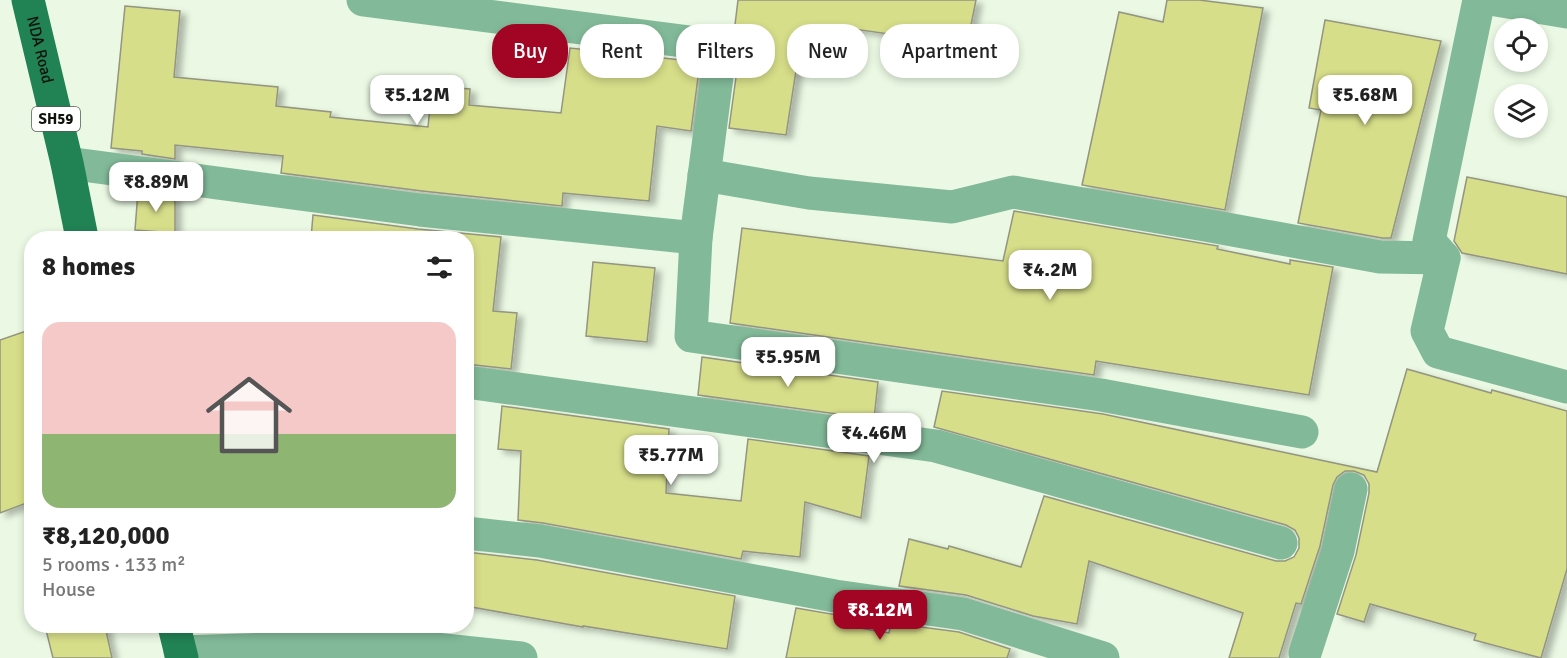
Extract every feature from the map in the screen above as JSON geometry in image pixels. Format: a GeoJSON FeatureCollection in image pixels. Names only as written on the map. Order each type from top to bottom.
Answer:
{"type":"FeatureCollection","features":[{"type":"Feature","properties":{"kind":"main road","name":"NDA Road"},"geometry":{"type":"LineString","coordinates":[[28,0],[67,163],[81,231]]}},
{"type":"Feature","properties":{"kind":"street"},"geometry":{"type":"LineString","coordinates":[[363,0],[721,46],[696,237],[691,336],[1101,396],[1302,432]]}},
{"type":"Feature","properties":{"kind":"street"},"geometry":{"type":"LineString","coordinates":[[1444,258],[1429,241],[1479,0]]}},
{"type":"Feature","properties":{"kind":"street"},"geometry":{"type":"LineString","coordinates":[[1496,0],[1567,12]]}},
{"type":"Feature","properties":{"kind":"street"},"geometry":{"type":"LineString","coordinates":[[67,163],[420,210],[696,237]]}},
{"type":"Feature","properties":{"kind":"street"},"geometry":{"type":"LineString","coordinates":[[704,175],[809,193],[952,207],[1014,192],[1380,257],[1444,258]]}},
{"type":"Feature","properties":{"kind":"street"},"geometry":{"type":"LineString","coordinates":[[1444,258],[1427,331],[1438,352],[1567,387]]}},
{"type":"Feature","properties":{"kind":"street"},"geometry":{"type":"LineString","coordinates":[[474,383],[936,446],[1281,543]]}},
{"type":"Feature","properties":{"kind":"street"},"geometry":{"type":"LineString","coordinates":[[1311,656],[1351,489]]}},
{"type":"Feature","properties":{"kind":"street"},"geometry":{"type":"LineString","coordinates":[[474,534],[540,540],[835,596],[963,614],[1103,658]]}},
{"type":"Feature","properties":{"kind":"street"},"geometry":{"type":"LineString","coordinates":[[179,645],[397,645],[520,658]]}},
{"type":"Feature","properties":{"kind":"building"},"geometry":{"type":"Polygon","coordinates":[[[738,0],[976,0],[971,24],[880,24],[880,33],[868,31],[868,24],[787,24],[787,78],[795,78],[786,135],[729,128],[736,78],[775,78],[775,24],[735,24],[738,0]]]}},
{"type":"Feature","properties":{"kind":"building"},"geometry":{"type":"Polygon","coordinates":[[[1167,0],[1199,0],[1263,8],[1225,210],[1082,185],[1119,12],[1163,22],[1167,0]]]}},
{"type":"Feature","properties":{"kind":"building"},"geometry":{"type":"Polygon","coordinates":[[[125,6],[180,11],[174,77],[278,87],[276,106],[331,112],[330,117],[428,127],[432,86],[470,89],[469,105],[561,113],[566,78],[568,78],[570,48],[580,49],[580,78],[664,78],[664,58],[676,59],[676,78],[698,78],[691,131],[657,126],[649,201],[563,193],[562,206],[281,173],[283,156],[175,145],[175,159],[142,154],[142,151],[111,148],[125,6]]]}},
{"type":"Feature","properties":{"kind":"building"},"geometry":{"type":"Polygon","coordinates":[[[1325,20],[1441,41],[1391,238],[1298,223],[1321,110],[1309,108],[1325,20]]]}},
{"type":"Feature","properties":{"kind":"building"},"geometry":{"type":"Polygon","coordinates":[[[1467,177],[1567,197],[1567,274],[1462,253],[1454,241],[1467,177]]]}},
{"type":"Feature","properties":{"kind":"building"},"geometry":{"type":"Polygon","coordinates":[[[138,191],[175,196],[175,231],[135,230],[138,191]]]}},
{"type":"Feature","properties":{"kind":"building"},"geometry":{"type":"Polygon","coordinates":[[[1014,211],[1218,246],[1217,249],[1290,264],[1290,260],[1333,267],[1309,395],[1096,361],[1094,375],[730,323],[742,228],[1003,261],[1014,211]]]}},
{"type":"Feature","properties":{"kind":"building"},"geometry":{"type":"Polygon","coordinates":[[[313,215],[439,231],[312,231],[313,215]]]}},
{"type":"Feature","properties":{"kind":"building"},"geometry":{"type":"Polygon","coordinates":[[[474,234],[501,237],[493,311],[517,313],[511,369],[474,365],[474,234]]]}},
{"type":"Feature","properties":{"kind":"building"},"geometry":{"type":"Polygon","coordinates":[[[593,262],[655,268],[647,342],[586,336],[593,262]]]}},
{"type":"Feature","properties":{"kind":"building"},"geometry":{"type":"Polygon","coordinates":[[[24,332],[24,504],[0,513],[0,340],[24,332]]]}},
{"type":"Feature","properties":{"kind":"building"},"geometry":{"type":"Polygon","coordinates":[[[702,357],[878,382],[874,419],[698,395],[702,357]]]}},
{"type":"Feature","properties":{"kind":"building"},"geometry":{"type":"Polygon","coordinates":[[[1407,369],[1491,393],[1492,390],[1567,411],[1567,569],[1541,658],[1474,640],[1476,634],[1370,604],[1364,622],[1337,614],[1356,555],[1369,493],[1369,484],[1364,475],[1354,471],[1345,471],[1337,477],[1333,485],[1320,546],[1301,604],[1296,603],[1279,658],[1229,658],[1243,613],[1089,561],[1077,624],[1033,616],[966,595],[899,586],[909,539],[948,549],[949,546],[1021,567],[1044,496],[1276,561],[1285,561],[1294,557],[1299,548],[1299,538],[1295,530],[1286,525],[934,427],[942,391],[1103,414],[1377,472],[1407,369]]]}},
{"type":"Feature","properties":{"kind":"building"},"geometry":{"type":"Polygon","coordinates":[[[502,406],[669,429],[666,493],[741,501],[748,439],[869,456],[861,518],[805,502],[800,557],[743,551],[741,559],[518,520],[521,451],[498,449],[502,406]]]}},
{"type":"Feature","properties":{"kind":"building"},"geometry":{"type":"Polygon","coordinates":[[[474,553],[537,560],[735,596],[727,649],[474,607],[474,553]]]}},
{"type":"Feature","properties":{"kind":"building"},"geometry":{"type":"Polygon","coordinates":[[[796,608],[849,617],[847,626],[889,633],[891,623],[959,632],[1010,649],[1007,658],[786,658],[796,608]]]}},
{"type":"Feature","properties":{"kind":"building"},"geometry":{"type":"Polygon","coordinates":[[[47,633],[107,633],[112,658],[53,658],[47,633]]]}}]}
